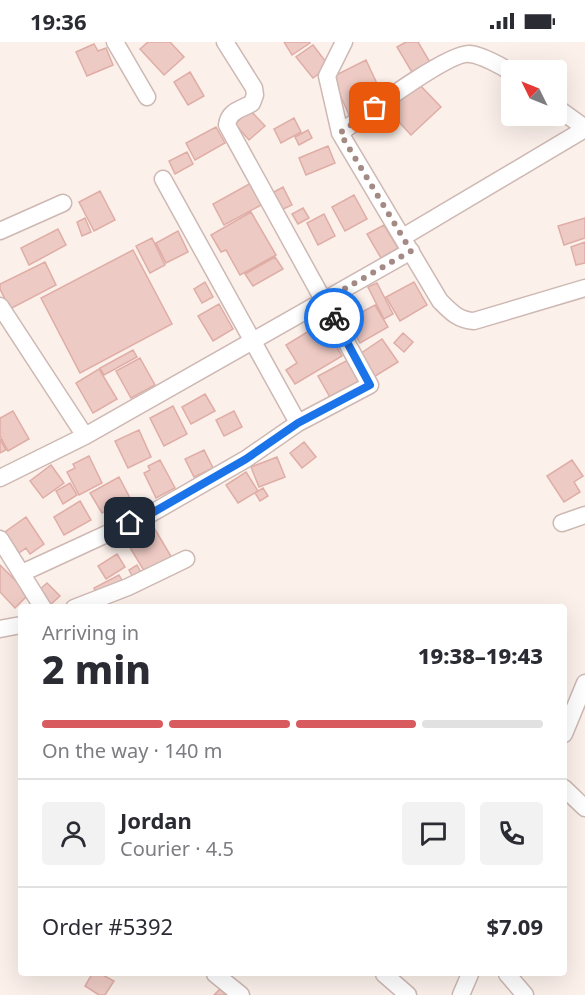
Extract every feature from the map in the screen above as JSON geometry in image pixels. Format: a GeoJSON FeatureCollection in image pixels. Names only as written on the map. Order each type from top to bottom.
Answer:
{"type":"FeatureCollection","features":[{"type":"Feature","properties":{"kind":"street"},"geometry":{"type":"LineString","coordinates":[[115,42],[147,97]]}},
{"type":"Feature","properties":{"kind":"street"},"geometry":{"type":"LineString","coordinates":[[22,573],[152,513],[246,459],[298,423],[370,385],[227,125],[228,118],[233,112],[252,103],[255,95],[254,88],[225,42]]}},
{"type":"Feature","properties":{"kind":"street"},"geometry":{"type":"LineString","coordinates":[[344,42],[327,76],[340,133],[440,301],[462,320],[474,321],[585,288]]}},
{"type":"Feature","properties":{"kind":"street"},"geometry":{"type":"LineString","coordinates":[[340,133],[410,83],[459,55],[470,54],[501,65]]}},
{"type":"Feature","properties":{"kind":"street"},"geometry":{"type":"LineString","coordinates":[[0,478],[85,436],[325,300],[585,129],[567,115]]}},
{"type":"Feature","properties":{"kind":"street"},"geometry":{"type":"LineString","coordinates":[[163,179],[298,423]]}},
{"type":"Feature","properties":{"kind":"street"},"geometry":{"type":"LineString","coordinates":[[0,231],[63,202]]}},
{"type":"Feature","properties":{"kind":"street"},"geometry":{"type":"LineString","coordinates":[[0,306],[85,436]]}},
{"type":"Feature","properties":{"kind":"street"},"geometry":{"type":"LineString","coordinates":[[562,523],[585,515]]}},
{"type":"Feature","properties":{"kind":"street"},"geometry":{"type":"LineString","coordinates":[[0,539],[41,604]]}},
{"type":"Feature","properties":{"kind":"street"},"geometry":{"type":"LineString","coordinates":[[84,604],[128,587],[186,559]]}},
{"type":"Feature","properties":{"kind":"street"},"geometry":{"type":"LineString","coordinates":[[0,629],[18,626]]}},
{"type":"Feature","properties":{"kind":"street"},"geometry":{"type":"LineString","coordinates":[[567,727],[585,684]]}},
{"type":"Feature","properties":{"kind":"street"},"geometry":{"type":"LineString","coordinates":[[567,791],[585,808]]}},
{"type":"Feature","properties":{"kind":"street"},"geometry":{"type":"LineString","coordinates":[[217,976],[241,995]]}},
{"type":"Feature","properties":{"kind":"street"},"geometry":{"type":"LineString","coordinates":[[386,976],[408,995]]}},
{"type":"Feature","properties":{"kind":"street"},"geometry":{"type":"LineString","coordinates":[[461,995],[469,976]]}},
{"type":"Feature","properties":{"kind":"street"},"geometry":{"type":"LineString","coordinates":[[509,976],[525,995]]}},
{"type":"Feature","properties":{"kind":"building"},"geometry":{"type":"Polygon","coordinates":[[[148,42],[170,42],[184,57],[164,75],[140,49],[148,42]]]}},
{"type":"Feature","properties":{"kind":"building"},"geometry":{"type":"Polygon","coordinates":[[[284,42],[309,42],[310,43],[292,55],[284,42]]]}},
{"type":"Feature","properties":{"kind":"building"},"geometry":{"type":"Polygon","coordinates":[[[406,42],[418,42],[431,64],[413,74],[397,47],[406,42]]]}},
{"type":"Feature","properties":{"kind":"building"},"geometry":{"type":"Polygon","coordinates":[[[94,44],[98,51],[106,48],[113,65],[87,76],[76,52],[94,44]]]}},
{"type":"Feature","properties":{"kind":"building"},"geometry":{"type":"Polygon","coordinates":[[[313,45],[329,66],[313,78],[296,57],[313,45]]]}},
{"type":"Feature","properties":{"kind":"building"},"geometry":{"type":"Polygon","coordinates":[[[366,60],[385,101],[350,117],[332,77],[366,60]]]}},
{"type":"Feature","properties":{"kind":"building"},"geometry":{"type":"Polygon","coordinates":[[[190,72],[204,96],[188,105],[174,82],[190,72]]]}},
{"type":"Feature","properties":{"kind":"building"},"geometry":{"type":"Polygon","coordinates":[[[417,82],[441,107],[411,135],[387,109],[417,82]]]}},
{"type":"Feature","properties":{"kind":"building"},"geometry":{"type":"Polygon","coordinates":[[[250,110],[265,126],[249,140],[235,124],[250,110]]]}},
{"type":"Feature","properties":{"kind":"building"},"geometry":{"type":"Polygon","coordinates":[[[294,118],[301,132],[281,143],[274,129],[294,118]]]}},
{"type":"Feature","properties":{"kind":"building"},"geometry":{"type":"Polygon","coordinates":[[[216,127],[225,143],[195,160],[186,143],[216,127]]]}},
{"type":"Feature","properties":{"kind":"building"},"geometry":{"type":"Polygon","coordinates":[[[308,130],[312,138],[299,145],[295,137],[308,130]]]}},
{"type":"Feature","properties":{"kind":"building"},"geometry":{"type":"Polygon","coordinates":[[[328,146],[335,163],[306,175],[299,158],[328,146]]]}},
{"type":"Feature","properties":{"kind":"building"},"geometry":{"type":"Polygon","coordinates":[[[187,152],[193,164],[175,174],[169,161],[187,152]]]}},
{"type":"Feature","properties":{"kind":"building"},"geometry":{"type":"Polygon","coordinates":[[[251,183],[263,204],[224,225],[213,204],[251,183]]]}},
{"type":"Feature","properties":{"kind":"building"},"geometry":{"type":"Polygon","coordinates":[[[283,187],[292,205],[281,210],[272,193],[283,187]]]}},
{"type":"Feature","properties":{"kind":"building"},"geometry":{"type":"Polygon","coordinates":[[[100,191],[115,220],[94,231],[79,202],[100,191]]]}},
{"type":"Feature","properties":{"kind":"building"},"geometry":{"type":"Polygon","coordinates":[[[354,195],[367,219],[345,231],[332,207],[354,195]]]}},
{"type":"Feature","properties":{"kind":"building"},"geometry":{"type":"Polygon","coordinates":[[[303,208],[309,218],[298,224],[292,214],[303,208]]]}},
{"type":"Feature","properties":{"kind":"building"},"geometry":{"type":"Polygon","coordinates":[[[251,212],[276,255],[240,275],[226,250],[221,252],[211,235],[251,212]]]}},
{"type":"Feature","properties":{"kind":"building"},"geometry":{"type":"Polygon","coordinates":[[[324,214],[335,236],[318,245],[307,223],[324,214]]]}},
{"type":"Feature","properties":{"kind":"building"},"geometry":{"type":"Polygon","coordinates":[[[85,218],[91,232],[82,236],[77,222],[85,218]]]}},
{"type":"Feature","properties":{"kind":"building"},"geometry":{"type":"Polygon","coordinates":[[[585,218],[585,238],[564,245],[558,226],[585,218]]]}},
{"type":"Feature","properties":{"kind":"building"},"geometry":{"type":"Polygon","coordinates":[[[384,225],[398,248],[381,258],[367,234],[384,225]]]}},
{"type":"Feature","properties":{"kind":"building"},"geometry":{"type":"Polygon","coordinates":[[[58,229],[66,245],[29,265],[21,248],[58,229]]]}},
{"type":"Feature","properties":{"kind":"building"},"geometry":{"type":"Polygon","coordinates":[[[178,231],[188,252],[166,263],[156,243],[178,231]]]}},
{"type":"Feature","properties":{"kind":"building"},"geometry":{"type":"Polygon","coordinates":[[[152,238],[165,265],[150,273],[136,246],[152,238]]]}},
{"type":"Feature","properties":{"kind":"building"},"geometry":{"type":"Polygon","coordinates":[[[585,242],[585,263],[576,265],[571,247],[585,242]]]}},
{"type":"Feature","properties":{"kind":"building"},"geometry":{"type":"Polygon","coordinates":[[[133,250],[172,324],[80,373],[41,298],[133,250]]]}},
{"type":"Feature","properties":{"kind":"building"},"geometry":{"type":"Polygon","coordinates":[[[275,257],[283,269],[253,286],[245,274],[275,257]]]}},
{"type":"Feature","properties":{"kind":"building"},"geometry":{"type":"Polygon","coordinates":[[[45,262],[56,285],[10,309],[0,289],[0,284],[45,262]]]}},
{"type":"Feature","properties":{"kind":"building"},"geometry":{"type":"Polygon","coordinates":[[[205,282],[213,297],[202,303],[194,289],[205,282]]]}},
{"type":"Feature","properties":{"kind":"building"},"geometry":{"type":"Polygon","coordinates":[[[414,282],[427,305],[400,321],[386,297],[414,282]]]}},
{"type":"Feature","properties":{"kind":"building"},"geometry":{"type":"Polygon","coordinates":[[[377,283],[393,314],[384,319],[368,287],[377,283]]]}},
{"type":"Feature","properties":{"kind":"building"},"geometry":{"type":"Polygon","coordinates":[[[345,300],[354,316],[340,323],[332,307],[345,300]]]}},
{"type":"Feature","properties":{"kind":"building"},"geometry":{"type":"Polygon","coordinates":[[[219,304],[233,329],[213,341],[198,316],[219,304]]]}},
{"type":"Feature","properties":{"kind":"building"},"geometry":{"type":"Polygon","coordinates":[[[375,305],[388,327],[360,343],[347,320],[375,305]]]}},
{"type":"Feature","properties":{"kind":"building"},"geometry":{"type":"Polygon","coordinates":[[[322,323],[342,356],[295,384],[286,370],[297,363],[286,345],[322,323]]]}},
{"type":"Feature","properties":{"kind":"building"},"geometry":{"type":"Polygon","coordinates":[[[403,333],[413,342],[404,352],[394,343],[403,333]]]}},
{"type":"Feature","properties":{"kind":"building"},"geometry":{"type":"Polygon","coordinates":[[[382,339],[398,362],[372,378],[357,356],[382,339]]]}},
{"type":"Feature","properties":{"kind":"building"},"geometry":{"type":"Polygon","coordinates":[[[133,350],[137,357],[104,375],[100,368],[133,350]]]}},
{"type":"Feature","properties":{"kind":"building"},"geometry":{"type":"Polygon","coordinates":[[[140,358],[155,385],[131,398],[116,371],[140,358]]]}},
{"type":"Feature","properties":{"kind":"building"},"geometry":{"type":"Polygon","coordinates":[[[348,360],[360,382],[331,399],[318,376],[348,360]]]}},
{"type":"Feature","properties":{"kind":"building"},"geometry":{"type":"Polygon","coordinates":[[[99,369],[117,399],[93,413],[76,383],[99,369]]]}},
{"type":"Feature","properties":{"kind":"building"},"geometry":{"type":"Polygon","coordinates":[[[205,394],[215,411],[191,424],[182,407],[205,394]]]}},
{"type":"Feature","properties":{"kind":"building"},"geometry":{"type":"Polygon","coordinates":[[[173,406],[187,434],[164,446],[150,418],[173,406]]]}},
{"type":"Feature","properties":{"kind":"building"},"geometry":{"type":"Polygon","coordinates":[[[13,411],[29,439],[8,451],[0,436],[0,418],[13,411]]]}},
{"type":"Feature","properties":{"kind":"building"},"geometry":{"type":"Polygon","coordinates":[[[234,411],[242,427],[224,436],[216,420],[234,411]]]}},
{"type":"Feature","properties":{"kind":"building"},"geometry":{"type":"Polygon","coordinates":[[[139,430],[151,457],[128,468],[115,441],[139,430]]]}},
{"type":"Feature","properties":{"kind":"building"},"geometry":{"type":"Polygon","coordinates":[[[0,439],[6,450],[0,453],[0,439]]]}},
{"type":"Feature","properties":{"kind":"building"},"geometry":{"type":"Polygon","coordinates":[[[304,442],[316,457],[302,468],[290,453],[304,442]]]}},
{"type":"Feature","properties":{"kind":"building"},"geometry":{"type":"Polygon","coordinates":[[[204,450],[213,468],[194,477],[185,459],[204,450]]]}},
{"type":"Feature","properties":{"kind":"building"},"geometry":{"type":"Polygon","coordinates":[[[89,456],[102,483],[79,495],[67,472],[75,468],[73,464],[89,456]]]}},
{"type":"Feature","properties":{"kind":"building"},"geometry":{"type":"Polygon","coordinates":[[[277,457],[285,477],[259,487],[251,467],[277,457]]]}},
{"type":"Feature","properties":{"kind":"building"},"geometry":{"type":"Polygon","coordinates":[[[160,460],[175,488],[156,498],[144,473],[150,470],[148,466],[160,460]]]}},
{"type":"Feature","properties":{"kind":"building"},"geometry":{"type":"Polygon","coordinates":[[[572,460],[583,476],[574,482],[580,492],[564,502],[547,476],[572,460]]]}},
{"type":"Feature","properties":{"kind":"building"},"geometry":{"type":"Polygon","coordinates":[[[51,465],[64,483],[43,498],[30,481],[51,465]]]}},
{"type":"Feature","properties":{"kind":"building"},"geometry":{"type":"Polygon","coordinates":[[[246,472],[258,491],[238,503],[226,485],[246,472]]]}},
{"type":"Feature","properties":{"kind":"building"},"geometry":{"type":"Polygon","coordinates":[[[119,477],[130,498],[102,513],[90,493],[119,477]]]}},
{"type":"Feature","properties":{"kind":"building"},"geometry":{"type":"Polygon","coordinates":[[[70,483],[77,495],[63,504],[56,491],[70,483]]]}},
{"type":"Feature","properties":{"kind":"building"},"geometry":{"type":"Polygon","coordinates":[[[263,488],[268,496],[260,501],[255,493],[263,488]]]}},
{"type":"Feature","properties":{"kind":"building"},"geometry":{"type":"Polygon","coordinates":[[[80,501],[91,520],[64,535],[54,517],[80,501]]]}},
{"type":"Feature","properties":{"kind":"building"},"geometry":{"type":"Polygon","coordinates":[[[26,517],[44,544],[30,554],[26,548],[19,553],[5,532],[26,517]]]}},
{"type":"Feature","properties":{"kind":"building"},"geometry":{"type":"Polygon","coordinates":[[[150,521],[172,558],[146,574],[123,536],[150,521]]]}},
{"type":"Feature","properties":{"kind":"building"},"geometry":{"type":"Polygon","coordinates":[[[117,554],[125,567],[106,579],[98,566],[117,554]]]}},
{"type":"Feature","properties":{"kind":"building"},"geometry":{"type":"Polygon","coordinates":[[[0,565],[29,594],[15,608],[0,592],[0,565]]]}},
{"type":"Feature","properties":{"kind":"building"},"geometry":{"type":"Polygon","coordinates":[[[137,565],[143,576],[135,581],[129,570],[137,565]]]}},
{"type":"Feature","properties":{"kind":"building"},"geometry":{"type":"Polygon","coordinates":[[[119,575],[124,584],[98,597],[94,588],[119,575]]]}},
{"type":"Feature","properties":{"kind":"building"},"geometry":{"type":"Polygon","coordinates":[[[47,583],[60,596],[51,604],[47,604],[36,593],[47,583]]]}},
{"type":"Feature","properties":{"kind":"building"},"geometry":{"type":"Polygon","coordinates":[[[91,976],[105,976],[114,981],[105,995],[99,995],[85,986],[91,976]]]}},
{"type":"Feature","properties":{"kind":"building"},"geometry":{"type":"Polygon","coordinates":[[[220,989],[226,995],[214,995],[220,989]]]}},
{"type":"Feature","properties":{"kind":"way so far"},"geometry":{"type":"LineString","coordinates":[[334,318],[325,300],[411,251],[340,133],[375,108]]}},
{"type":"Feature","properties":{"kind":"route"},"geometry":{"type":"LineString","coordinates":[[130,523],[152,513],[246,459],[298,423],[370,385],[334,318]]}}]}
